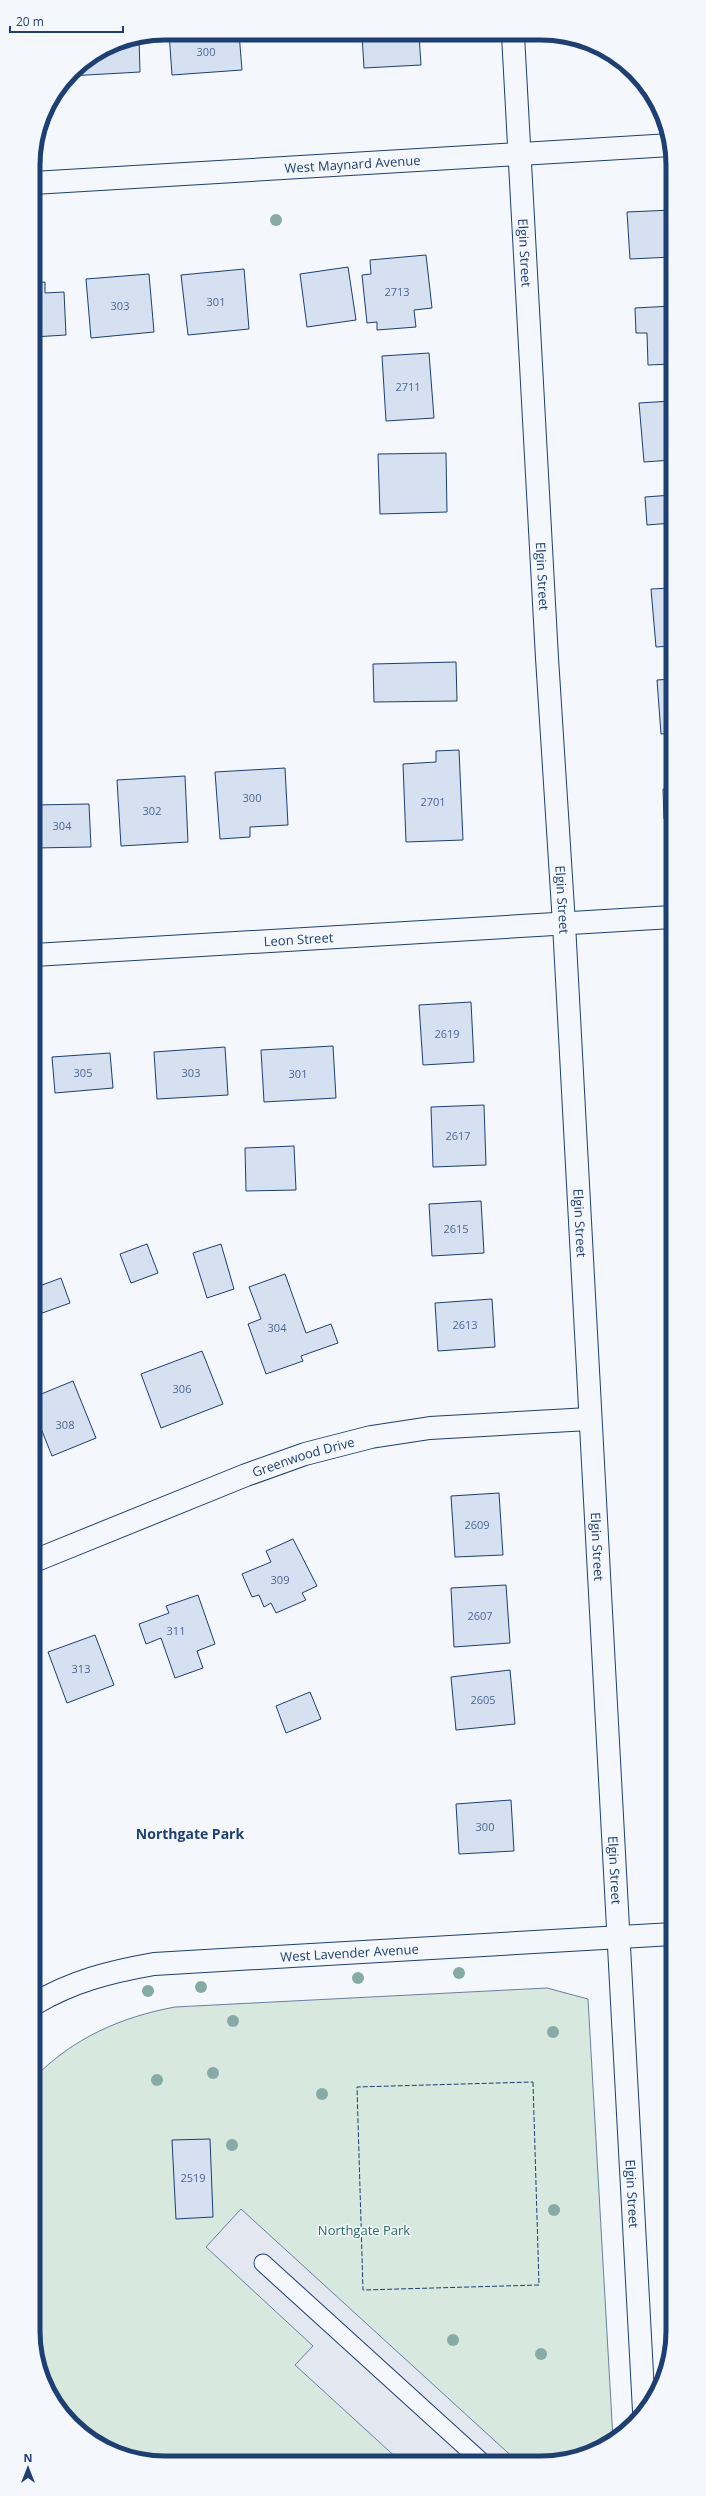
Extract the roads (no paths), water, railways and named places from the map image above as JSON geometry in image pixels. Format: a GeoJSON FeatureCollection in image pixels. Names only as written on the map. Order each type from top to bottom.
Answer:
{"type":"FeatureCollection","features":[{"type":"Feature","properties":{"kind":"street","name":"Elgin Street"},"geometry":{"type":"LineString","coordinates":[[513,40],[547,658],[564,924],[589,1419],[619,1937],[644,2402]]}},
{"type":"Feature","properties":{"kind":"street","name":"West Maynard Avenue"},"geometry":{"type":"LineString","coordinates":[[40,183],[664,145]]}},
{"type":"Feature","properties":{"kind":"street","name":"Leon Street"},"geometry":{"type":"LineString","coordinates":[[40,955],[666,917]]}},
{"type":"Feature","properties":{"kind":"street","name":"Greenwood Drive"},"geometry":{"type":"LineString","coordinates":[[40,1559],[305,1454],[356,1441],[430,1428],[589,1419]]}},
{"type":"Feature","properties":{"kind":"street","name":"West Lavender Avenue"},"geometry":{"type":"LineString","coordinates":[[40,2001],[57,1991],[102,1974],[154,1964],[666,1934]]}},
{"type":"Feature","properties":{"kind":"lane"},"geometry":{"type":"LineString","coordinates":[[263,2264],[475,2456]]}},
{"type":"Feature","properties":{"kind":"district","name":"Northgate Park"},"geometry":{"type":"Point","coordinates":[190,1834]}}]}
